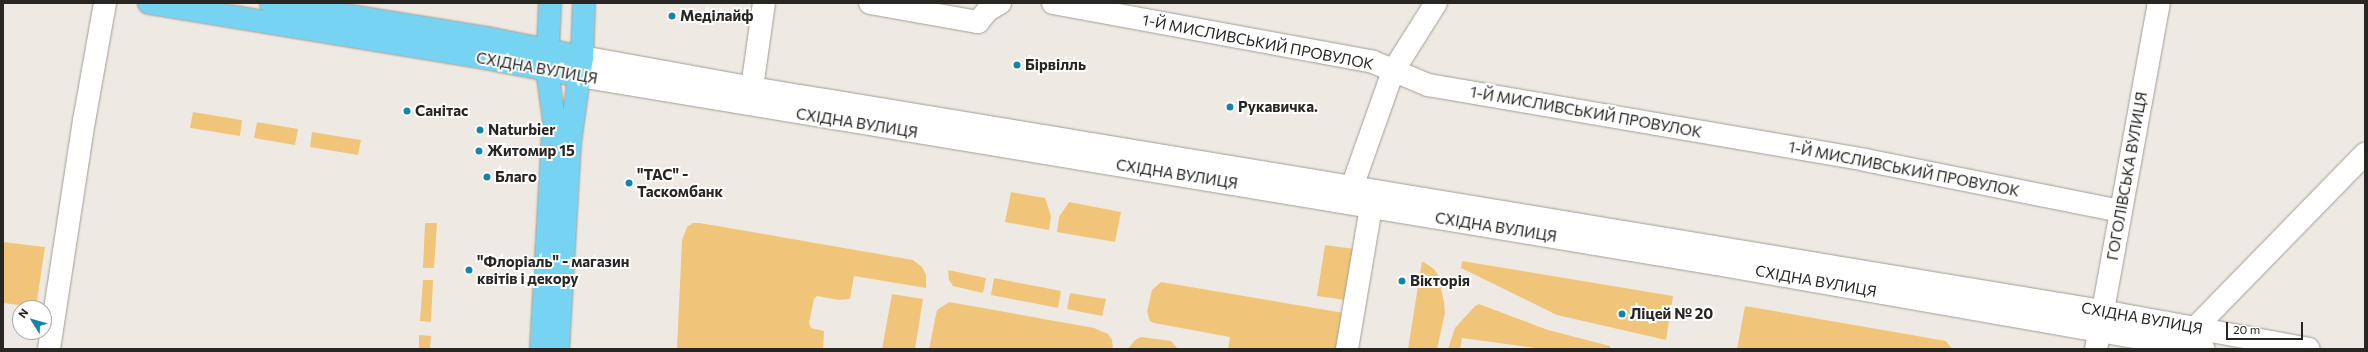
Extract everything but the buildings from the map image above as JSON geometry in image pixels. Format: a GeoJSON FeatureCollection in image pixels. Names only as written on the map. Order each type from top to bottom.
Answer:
{"type":"FeatureCollection","features":[{"type":"Feature","properties":{"kind":"main road","name":"СХІДНА ВУЛИЦЯ"},"geometry":{"type":"LineString","coordinates":[[149,3],[580,66]]}},
{"type":"Feature","properties":{"kind":"main road","name":"СХІДНА ВУЛИЦЯ"},"geometry":{"type":"LineString","coordinates":[[271,3],[487,38],[547,60]]}},
{"type":"Feature","properties":{"kind":"main road"},"geometry":{"type":"LineString","coordinates":[[541,349],[554,120],[547,60],[550,3]]}},
{"type":"Feature","properties":{"kind":"main road"},"geometry":{"type":"LineString","coordinates":[[558,349],[570,142],[580,66],[584,3]]}},
{"type":"Feature","properties":{"kind":"street"},"geometry":{"type":"LineString","coordinates":[[49,349],[84,121],[105,3]]}},
{"type":"Feature","properties":{"kind":"street"},"geometry":{"type":"LineString","coordinates":[[752,88],[764,3]]}},
{"type":"Feature","properties":{"kind":"street"},"geometry":{"type":"LineString","coordinates":[[870,3],[978,22],[988,10],[1000,3]]}},
{"type":"Feature","properties":{"kind":"street","name":"1-Й МИСЛИВСЬКИЙ ПРОВУЛОК"},"geometry":{"type":"LineString","coordinates":[[1053,3],[1373,62],[1428,85],[1865,160],[2121,211]]}},
{"type":"Feature","properties":{"kind":"street"},"geometry":{"type":"LineString","coordinates":[[1352,187],[1393,71],[1436,3]]}},
{"type":"Feature","properties":{"kind":"street","name":"ГОГОЛІВСЬКА ВУЛИЦЯ"},"geometry":{"type":"LineString","coordinates":[[2099,330],[2159,3]]}},
{"type":"Feature","properties":{"kind":"street","name":"СХІДНА ВУЛИЦЯ"},"geometry":{"type":"LineString","coordinates":[[580,66],[752,88],[1352,187],[1374,199]]}},
{"type":"Feature","properties":{"kind":"street","name":"СХІДНА ВУЛИЦЯ"},"geometry":{"type":"LineString","coordinates":[[580,66],[1374,199],[2204,349]]}},
{"type":"Feature","properties":{"kind":"street"},"geometry":{"type":"LineString","coordinates":[[2196,327],[2365,154]]}},
{"type":"Feature","properties":{"kind":"street"},"geometry":{"type":"LineString","coordinates":[[1347,349],[1374,199]]}},
{"type":"Feature","properties":{"kind":"street","name":"СХІДНА ВУЛИЦЯ"},"geometry":{"type":"LineString","coordinates":[[2099,330],[2196,327],[2309,349]]}},
{"type":"Feature","properties":{"kind":"shaded area"},"geometry":{"type":"Polygon","coordinates":[[[193,112],[242,120],[240,136],[190,128],[193,112]]]}},
{"type":"Feature","properties":{"kind":"shaded area"},"geometry":{"type":"Polygon","coordinates":[[[257,122],[298,129],[295,145],[254,138],[257,122]]]}},
{"type":"Feature","properties":{"kind":"shaded area"},"geometry":{"type":"Polygon","coordinates":[[[312,132],[361,140],[358,155],[310,147],[312,132]]]}},
{"type":"Feature","properties":{"kind":"shaded area"},"geometry":{"type":"Polygon","coordinates":[[[1011,192],[1045,198],[1051,216],[1049,230],[1005,222],[1011,192]]]}},
{"type":"Feature","properties":{"kind":"shaded area"},"geometry":{"type":"Polygon","coordinates":[[[1069,202],[1121,212],[1115,242],[1057,232],[1059,217],[1069,202]]]}},
{"type":"Feature","properties":{"kind":"shaded area"},"geometry":{"type":"Polygon","coordinates":[[[425,223],[437,223],[434,268],[423,268],[425,223]]]}},
{"type":"Feature","properties":{"kind":"shaded area"},"geometry":{"type":"Polygon","coordinates":[[[693,223],[913,260],[922,267],[926,275],[926,288],[854,276],[850,299],[839,300],[817,296],[814,299],[809,323],[811,328],[824,331],[823,349],[677,349],[682,240],[687,227],[693,223]]]}},
{"type":"Feature","properties":{"kind":"shaded area"},"geometry":{"type":"Polygon","coordinates":[[[3,242],[45,247],[37,300],[12,300],[12,304],[3,303],[3,242]]]}},
{"type":"Feature","properties":{"kind":"shaded area"},"geometry":{"type":"Polygon","coordinates":[[[1325,245],[1355,249],[1346,300],[1317,296],[1325,245]]]}},
{"type":"Feature","properties":{"kind":"shaded area"},"geometry":{"type":"Polygon","coordinates":[[[1422,261],[1434,269],[1438,275],[1444,302],[1445,313],[1437,349],[1408,349],[1422,261]]]}},
{"type":"Feature","properties":{"kind":"shaded area"},"geometry":{"type":"Polygon","coordinates":[[[1462,261],[1673,296],[1666,340],[1557,315],[1461,268],[1462,261]]]}},
{"type":"Feature","properties":{"kind":"shaded area"},"geometry":{"type":"Polygon","coordinates":[[[948,270],[986,278],[983,293],[953,286],[949,280],[948,270]]]}},
{"type":"Feature","properties":{"kind":"shaded area"},"geometry":{"type":"Polygon","coordinates":[[[994,278],[1061,291],[1058,308],[991,295],[994,278]]]}},
{"type":"Feature","properties":{"kind":"shaded area"},"geometry":{"type":"Polygon","coordinates":[[[423,280],[433,280],[431,322],[420,321],[423,280]]]}},
{"type":"Feature","properties":{"kind":"shaded area"},"geometry":{"type":"Polygon","coordinates":[[[1161,282],[1344,313],[1337,349],[1228,349],[1230,337],[1154,323],[1150,321],[1147,312],[1152,290],[1161,282]]]}},
{"type":"Feature","properties":{"kind":"shaded area"},"geometry":{"type":"Polygon","coordinates":[[[1070,293],[1106,299],[1102,316],[1067,309],[1070,293]]]}},
{"type":"Feature","properties":{"kind":"shaded area"},"geometry":{"type":"Polygon","coordinates":[[[892,294],[923,299],[915,349],[882,349],[892,294]]]}},
{"type":"Feature","properties":{"kind":"shaded area"},"geometry":{"type":"Polygon","coordinates":[[[949,302],[1094,328],[1108,334],[1112,340],[1113,349],[929,349],[937,310],[949,302]]]}},
{"type":"Feature","properties":{"kind":"shaded area"},"geometry":{"type":"Polygon","coordinates":[[[1479,304],[1548,330],[1610,346],[1610,349],[1543,349],[1462,338],[1460,349],[1448,349],[1455,328],[1475,306],[1479,304]]]}},
{"type":"Feature","properties":{"kind":"shaded area"},"geometry":{"type":"Polygon","coordinates":[[[1745,306],[1946,341],[1952,349],[1737,349],[1745,306]]]}},
{"type":"Feature","properties":{"kind":"shaded area"},"geometry":{"type":"Polygon","coordinates":[[[419,335],[431,336],[430,349],[419,349],[419,335]]]}},
{"type":"Feature","properties":{"kind":"shaded area"},"geometry":{"type":"Polygon","coordinates":[[[1141,337],[1171,341],[1178,349],[1128,349],[1135,340],[1141,337]]]}},
{"type":"Feature","properties":{"kind":"place","name":"Меділайф"},"geometry":{"type":"Point","coordinates":[672,16]}},
{"type":"Feature","properties":{"kind":"place","name":"Бірвілль"},"geometry":{"type":"Point","coordinates":[1017,65]}},
{"type":"Feature","properties":{"kind":"place","name":"Рукавичка."},"geometry":{"type":"Point","coordinates":[1230,107]}},
{"type":"Feature","properties":{"kind":"place","name":"Санітас"},"geometry":{"type":"Point","coordinates":[407,111]}},
{"type":"Feature","properties":{"kind":"place","name":"Naturbier"},"geometry":{"type":"Point","coordinates":[480,130]}},
{"type":"Feature","properties":{"kind":"place","name":"Житомир 15"},"geometry":{"type":"Point","coordinates":[479,151]}},
{"type":"Feature","properties":{"kind":"place","name":"Благо"},"geometry":{"type":"Point","coordinates":[487,177]}},
{"type":"Feature","properties":{"kind":"place","name":"\"ТАС\" - Таскомбанк"},"geometry":{"type":"Point","coordinates":[629,183]}},
{"type":"Feature","properties":{"kind":"place","name":"\"Флоріаль\" - магазин квітів і декору"},"geometry":{"type":"Point","coordinates":[469,270]}},
{"type":"Feature","properties":{"kind":"place","name":"Вікторія"},"geometry":{"type":"Point","coordinates":[1402,281]}},
{"type":"Feature","properties":{"kind":"place","name":"Ліцей № 20"},"geometry":{"type":"Point","coordinates":[1622,314]}}]}
